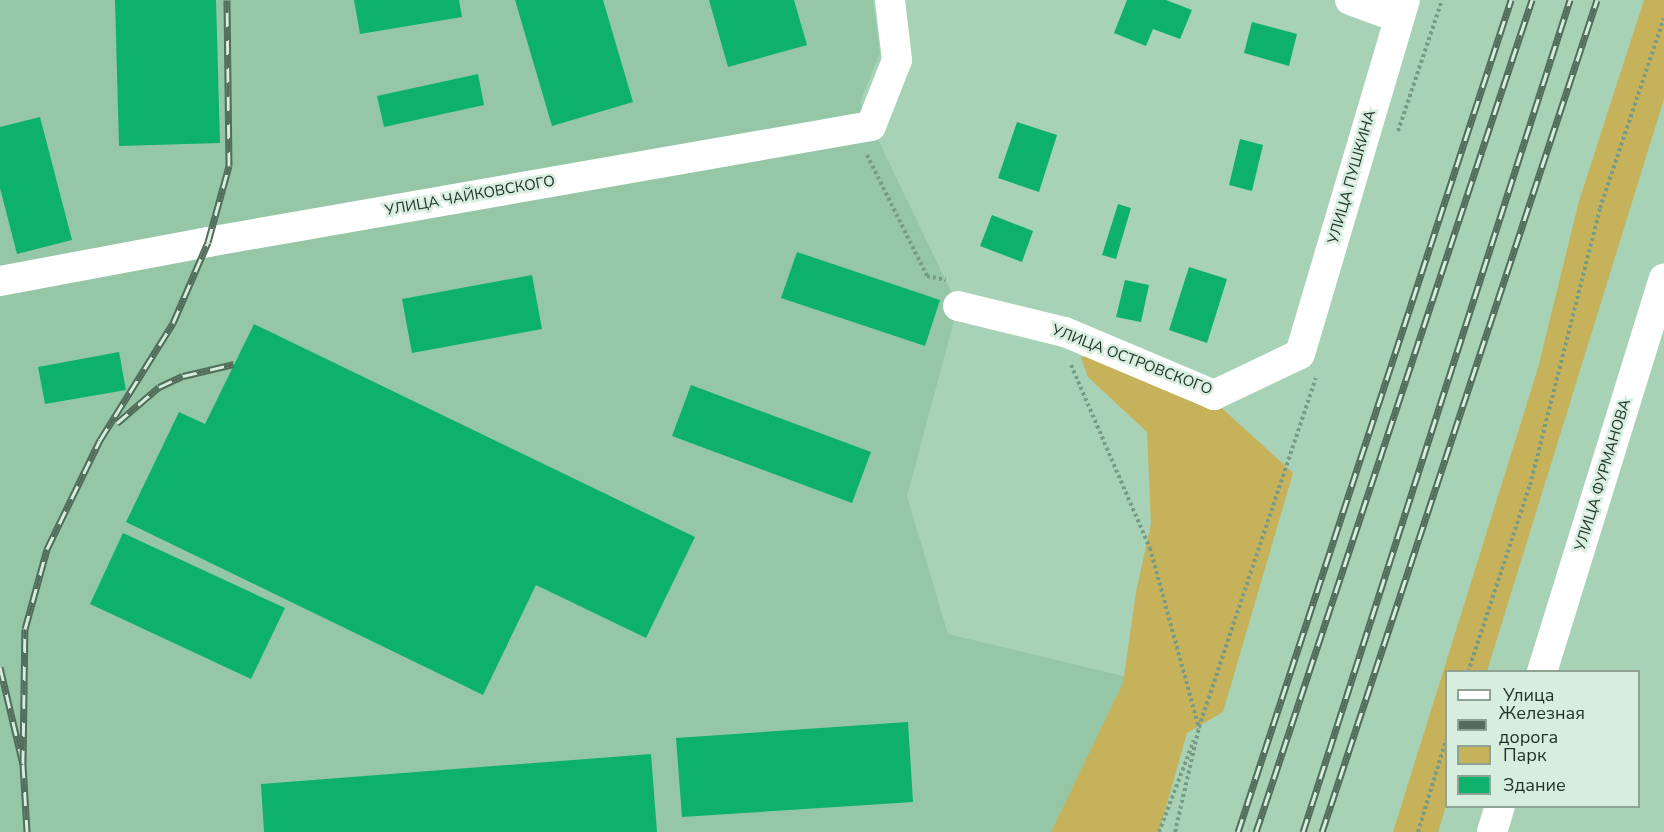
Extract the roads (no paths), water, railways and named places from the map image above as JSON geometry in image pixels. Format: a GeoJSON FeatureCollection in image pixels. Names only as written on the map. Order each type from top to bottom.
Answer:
{"type":"FeatureCollection","features":[{"type":"Feature","properties":{"kind":"street","name":"УЛИЦА ЧАЙКОВСКОГО"},"geometry":{"type":"LineString","coordinates":[[0,281],[871,126],[897,60],[890,0]]}},
{"type":"Feature","properties":{"kind":"street"},"geometry":{"type":"LineString","coordinates":[[1350,0],[1402,9]]}},
{"type":"Feature","properties":{"kind":"street","name":"УЛИЦА ПУШКИНА"},"geometry":{"type":"LineString","coordinates":[[1309,364],[1402,9]]}},
{"type":"Feature","properties":{"kind":"street","name":"УЛИЦА ФУРМАНОВА"},"geometry":{"type":"LineString","coordinates":[[1543,670],[1664,279]]}},
{"type":"Feature","properties":{"kind":"street","name":"УЛИЦА ОСТРОВСКОГО"},"geometry":{"type":"LineString","coordinates":[[953,293],[1065,332],[1214,395],[1309,364]]}},
{"type":"Feature","properties":{"kind":"street"},"geometry":{"type":"LineString","coordinates":[[1492,832],[1500,808]]}},
{"type":"Feature","properties":{"kind":"railway"},"geometry":{"type":"LineString","coordinates":[[23,764],[25,629],[47,549],[100,440],[173,323],[208,242],[229,166],[227,0]]}},
{"type":"Feature","properties":{"kind":"railway"},"geometry":{"type":"LineString","coordinates":[[1238,832],[1511,0]]}},
{"type":"Feature","properties":{"kind":"railway"},"geometry":{"type":"LineString","coordinates":[[1256,832],[1532,0]]}},
{"type":"Feature","properties":{"kind":"railway"},"geometry":{"type":"LineString","coordinates":[[1303,832],[1570,0]]}},
{"type":"Feature","properties":{"kind":"railway"},"geometry":{"type":"LineString","coordinates":[[1322,832],[1597,0]]}},
{"type":"Feature","properties":{"kind":"railway"},"geometry":{"type":"LineString","coordinates":[[117,423],[159,387],[183,376],[234,364]]}},
{"type":"Feature","properties":{"kind":"railway"},"geometry":{"type":"LineString","coordinates":[[0,667],[23,764],[27,832]]}}]}
